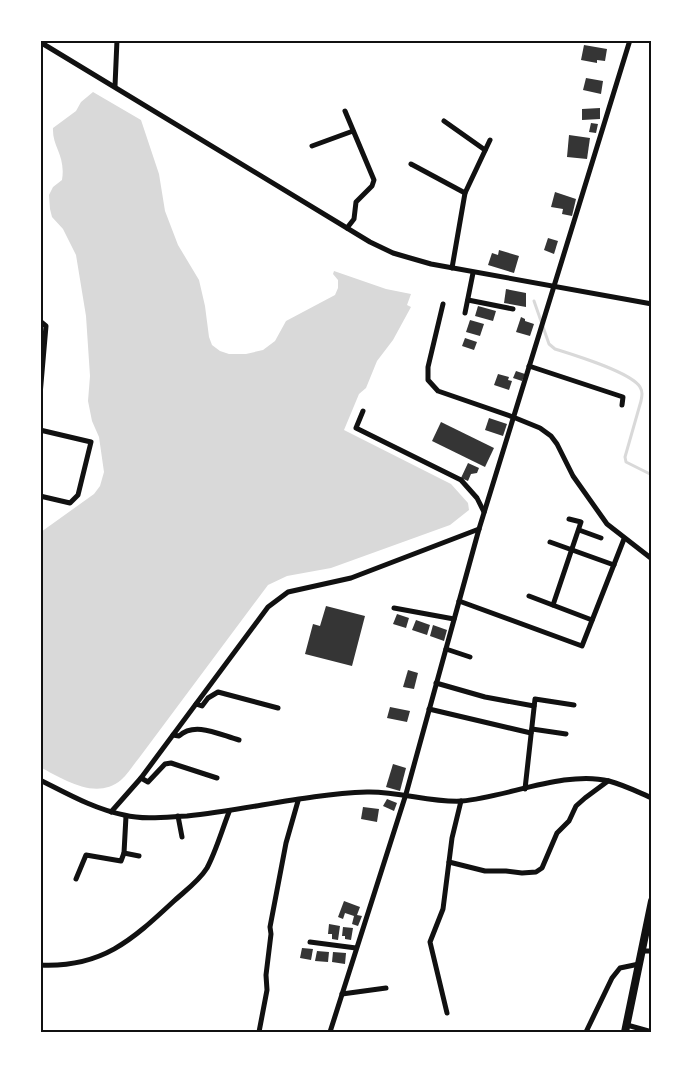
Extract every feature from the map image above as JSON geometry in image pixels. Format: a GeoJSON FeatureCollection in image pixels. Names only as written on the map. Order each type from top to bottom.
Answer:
{"type":"FeatureCollection","features":[{"type":"Feature","properties":{"kind":"main road"},"geometry":{"type":"LineString","coordinates":[[626,1029],[651,902]]}},
{"type":"Feature","properties":{"kind":"street"},"geometry":{"type":"LineString","coordinates":[[115,87],[117,40]]}},
{"type":"Feature","properties":{"kind":"street"},"geometry":{"type":"LineString","coordinates":[[330,1032],[406,794],[484,512],[630,40]]}},
{"type":"Feature","properties":{"kind":"street"},"geometry":{"type":"LineString","coordinates":[[40,42],[347,228],[393,253],[413,260],[473,273],[651,304]]}},
{"type":"Feature","properties":{"kind":"street"},"geometry":{"type":"LineString","coordinates":[[345,111],[374,180],[372,186],[356,202],[354,219],[347,228]]}},
{"type":"Feature","properties":{"kind":"street"},"geometry":{"type":"LineString","coordinates":[[444,121],[485,150]]}},
{"type":"Feature","properties":{"kind":"street"},"geometry":{"type":"LineString","coordinates":[[312,146],[353,131]]}},
{"type":"Feature","properties":{"kind":"street"},"geometry":{"type":"LineString","coordinates":[[452,268],[465,193],[490,140]]}},
{"type":"Feature","properties":{"kind":"street"},"geometry":{"type":"LineString","coordinates":[[411,164],[465,193]]}},
{"type":"Feature","properties":{"kind":"street"},"geometry":{"type":"LineString","coordinates":[[465,313],[473,273]]}},
{"type":"Feature","properties":{"kind":"street"},"geometry":{"type":"LineString","coordinates":[[468,300],[513,309]]}},
{"type":"Feature","properties":{"kind":"street"},"geometry":{"type":"LineString","coordinates":[[443,304],[428,367],[428,380],[438,391],[513,417],[540,428],[551,436],[573,476],[607,524],[651,559]]}},
{"type":"Feature","properties":{"kind":"street"},"geometry":{"type":"LineString","coordinates":[[40,321],[46,326],[40,395]]}},
{"type":"Feature","properties":{"kind":"street"},"geometry":{"type":"LineString","coordinates":[[529,366],[623,397],[622,405]]}},
{"type":"Feature","properties":{"kind":"street"},"geometry":{"type":"LineString","coordinates":[[363,411],[356,428],[461,480],[477,498],[484,512]]}},
{"type":"Feature","properties":{"kind":"street"},"geometry":{"type":"LineString","coordinates":[[40,430],[91,442],[78,495],[70,503],[40,496]]}},
{"type":"Feature","properties":{"kind":"street"},"geometry":{"type":"LineString","coordinates":[[553,605],[581,522],[569,519]]}},
{"type":"Feature","properties":{"kind":"street"},"geometry":{"type":"LineString","coordinates":[[111,812],[141,778],[268,607],[288,592],[351,578],[479,529]]}},
{"type":"Feature","properties":{"kind":"street"},"geometry":{"type":"LineString","coordinates":[[579,530],[602,538]]}},
{"type":"Feature","properties":{"kind":"street"},"geometry":{"type":"LineString","coordinates":[[459,601],[582,646],[624,539]]}},
{"type":"Feature","properties":{"kind":"street"},"geometry":{"type":"LineString","coordinates":[[550,542],[614,565]]}},
{"type":"Feature","properties":{"kind":"street"},"geometry":{"type":"LineString","coordinates":[[529,596],[592,620]]}},
{"type":"Feature","properties":{"kind":"street"},"geometry":{"type":"LineString","coordinates":[[394,608],[454,619]]}},
{"type":"Feature","properties":{"kind":"street"},"geometry":{"type":"LineString","coordinates":[[446,649],[470,657]]}},
{"type":"Feature","properties":{"kind":"street"},"geometry":{"type":"LineString","coordinates":[[436,683],[485,697],[534,706]]}},
{"type":"Feature","properties":{"kind":"street"},"geometry":{"type":"LineString","coordinates":[[196,704],[202,705],[218,692],[278,708]]}},
{"type":"Feature","properties":{"kind":"street"},"geometry":{"type":"LineString","coordinates":[[525,789],[535,699],[574,705]]}},
{"type":"Feature","properties":{"kind":"street"},"geometry":{"type":"LineString","coordinates":[[429,709],[531,731],[566,734]]}},
{"type":"Feature","properties":{"kind":"street"},"geometry":{"type":"LineString","coordinates":[[173,735],[179,736],[185,731],[196,728],[239,740]]}},
{"type":"Feature","properties":{"kind":"street"},"geometry":{"type":"LineString","coordinates":[[141,778],[148,782],[165,764],[171,763],[217,778]]}},
{"type":"Feature","properties":{"kind":"street"},"geometry":{"type":"LineString","coordinates":[[40,780],[92,806],[126,816],[152,819],[229,812],[330,795],[369,792],[461,801],[557,781],[587,778],[608,781],[651,798]]}},
{"type":"Feature","properties":{"kind":"street"},"geometry":{"type":"LineString","coordinates":[[449,862],[485,871],[536,872],[542,868],[557,833],[569,821],[576,806],[608,781]]}},
{"type":"Feature","properties":{"kind":"street"},"geometry":{"type":"LineString","coordinates":[[259,1032],[267,990],[270,927],[286,843],[298,801]]}},
{"type":"Feature","properties":{"kind":"street"},"geometry":{"type":"LineString","coordinates":[[447,1012],[430,942],[443,909],[452,838],[461,801]]}},
{"type":"Feature","properties":{"kind":"street"},"geometry":{"type":"LineString","coordinates":[[40,965],[82,961],[100,956],[122,946],[142,931],[207,868],[229,812]]}},
{"type":"Feature","properties":{"kind":"street"},"geometry":{"type":"LineString","coordinates":[[76,879],[86,855],[121,861],[124,853],[126,816]]}},
{"type":"Feature","properties":{"kind":"street"},"geometry":{"type":"LineString","coordinates":[[178,816],[182,837]]}},
{"type":"Feature","properties":{"kind":"street"},"geometry":{"type":"LineString","coordinates":[[124,853],[139,856]]}},
{"type":"Feature","properties":{"kind":"street"},"geometry":{"type":"LineString","coordinates":[[310,942],[356,948]]}},
{"type":"Feature","properties":{"kind":"street"},"geometry":{"type":"LineString","coordinates":[[642,951],[651,951]]}},
{"type":"Feature","properties":{"kind":"street"},"geometry":{"type":"LineString","coordinates":[[586,1032],[612,978],[620,968],[639,964]]}},
{"type":"Feature","properties":{"kind":"street"},"geometry":{"type":"LineString","coordinates":[[342,994],[386,988]]}},
{"type":"Feature","properties":{"kind":"street"},"geometry":{"type":"LineString","coordinates":[[626,1029],[651,1032]]}},
{"type":"Feature","properties":{"kind":"shaded area"},"geometry":{"type":"Polygon","coordinates":[[[93,92],[141,120],[159,174],[165,211],[178,245],[199,280],[209,337],[212,345],[220,351],[229,354],[246,354],[263,350],[275,341],[286,321],[335,295],[338,280],[333,274],[334,271],[386,289],[411,294],[407,305],[411,307],[393,340],[377,361],[366,388],[359,394],[344,430],[451,484],[468,503],[469,510],[450,525],[331,568],[287,576],[268,585],[126,775],[111,786],[101,789],[80,786],[40,767],[41,532],[94,494],[100,486],[104,472],[99,437],[92,421],[88,401],[90,376],[86,316],[76,255],[63,229],[52,217],[49,195],[53,187],[62,180],[63,171],[53,128],[76,111],[81,102],[93,92]]]}},
{"type":"Feature","properties":{"kind":"building"},"geometry":{"type":"Polygon","coordinates":[[[584,45],[607,49],[605,61],[597,60],[597,63],[581,60],[584,45]]]}},
{"type":"Feature","properties":{"kind":"building"},"geometry":{"type":"Polygon","coordinates":[[[586,78],[603,81],[601,94],[583,90],[586,78]]]}},
{"type":"Feature","properties":{"kind":"building"},"geometry":{"type":"Polygon","coordinates":[[[600,108],[600,119],[582,120],[582,109],[600,108]]]}},
{"type":"Feature","properties":{"kind":"building"},"geometry":{"type":"Polygon","coordinates":[[[591,123],[598,124],[596,133],[589,132],[591,123]]]}},
{"type":"Feature","properties":{"kind":"building"},"geometry":{"type":"Polygon","coordinates":[[[569,135],[590,138],[587,159],[567,157],[569,135]]]}},
{"type":"Feature","properties":{"kind":"building"},"geometry":{"type":"Polygon","coordinates":[[[555,192],[576,199],[572,216],[562,214],[563,209],[551,207],[555,192]]]}},
{"type":"Feature","properties":{"kind":"building"},"geometry":{"type":"Polygon","coordinates":[[[548,238],[558,241],[554,254],[544,250],[548,238]]]}},
{"type":"Feature","properties":{"kind":"building"},"geometry":{"type":"Polygon","coordinates":[[[499,250],[519,256],[514,273],[488,265],[492,253],[498,255],[499,250]]]}},
{"type":"Feature","properties":{"kind":"building"},"geometry":{"type":"Polygon","coordinates":[[[506,289],[526,293],[526,307],[504,303],[506,289]]]}},
{"type":"Feature","properties":{"kind":"building"},"geometry":{"type":"Polygon","coordinates":[[[478,306],[496,311],[493,321],[475,316],[478,306]]]}},
{"type":"Feature","properties":{"kind":"building"},"geometry":{"type":"Polygon","coordinates":[[[521,317],[534,324],[530,336],[516,332],[521,317]]]}},
{"type":"Feature","properties":{"kind":"building"},"geometry":{"type":"Polygon","coordinates":[[[470,320],[484,324],[480,336],[466,332],[470,320]]]}},
{"type":"Feature","properties":{"kind":"building"},"geometry":{"type":"Polygon","coordinates":[[[465,338],[477,342],[474,350],[462,346],[465,338]]]}},
{"type":"Feature","properties":{"kind":"building"},"geometry":{"type":"Polygon","coordinates":[[[516,371],[525,374],[522,381],[513,378],[516,371]]]}},
{"type":"Feature","properties":{"kind":"building"},"geometry":{"type":"Polygon","coordinates":[[[498,374],[509,377],[508,380],[512,381],[509,390],[494,385],[498,374]]]}},
{"type":"Feature","properties":{"kind":"building"},"geometry":{"type":"Polygon","coordinates":[[[489,418],[507,424],[503,436],[485,430],[489,418]]]}},
{"type":"Feature","properties":{"kind":"building"},"geometry":{"type":"Polygon","coordinates":[[[441,422],[494,448],[485,467],[432,441],[441,422]]]}},
{"type":"Feature","properties":{"kind":"building"},"geometry":{"type":"Polygon","coordinates":[[[468,463],[479,468],[477,473],[471,474],[468,481],[461,478],[468,463]]]}},
{"type":"Feature","properties":{"kind":"building"},"geometry":{"type":"Polygon","coordinates":[[[326,606],[365,616],[352,666],[305,654],[313,624],[320,626],[326,606]]]}},
{"type":"Feature","properties":{"kind":"building"},"geometry":{"type":"Polygon","coordinates":[[[397,614],[409,618],[406,628],[393,624],[397,614]]]}},
{"type":"Feature","properties":{"kind":"building"},"geometry":{"type":"Polygon","coordinates":[[[416,620],[430,625],[427,635],[412,630],[416,620]]]}},
{"type":"Feature","properties":{"kind":"building"},"geometry":{"type":"Polygon","coordinates":[[[433,625],[447,630],[444,641],[430,636],[433,625]]]}},
{"type":"Feature","properties":{"kind":"building"},"geometry":{"type":"Polygon","coordinates":[[[408,670],[418,673],[414,689],[403,687],[408,670]]]}},
{"type":"Feature","properties":{"kind":"building"},"geometry":{"type":"Polygon","coordinates":[[[390,707],[410,711],[407,722],[387,718],[390,707]]]}},
{"type":"Feature","properties":{"kind":"building"},"geometry":{"type":"Polygon","coordinates":[[[393,764],[406,768],[400,791],[386,787],[393,764]]]}},
{"type":"Feature","properties":{"kind":"building"},"geometry":{"type":"Polygon","coordinates":[[[387,799],[397,803],[394,811],[383,806],[387,799]]]}},
{"type":"Feature","properties":{"kind":"building"},"geometry":{"type":"Polygon","coordinates":[[[363,807],[379,809],[377,822],[361,819],[363,807]]]}},
{"type":"Feature","properties":{"kind":"building"},"geometry":{"type":"Polygon","coordinates":[[[344,901],[360,907],[357,915],[362,916],[358,926],[352,924],[354,916],[345,913],[343,919],[338,917],[344,901]]]}},
{"type":"Feature","properties":{"kind":"building"},"geometry":{"type":"Polygon","coordinates":[[[329,924],[340,926],[338,940],[332,939],[332,934],[328,934],[329,924]]]}},
{"type":"Feature","properties":{"kind":"building"},"geometry":{"type":"Polygon","coordinates":[[[343,927],[353,928],[351,940],[342,936],[343,927]]]}},
{"type":"Feature","properties":{"kind":"building"},"geometry":{"type":"Polygon","coordinates":[[[302,948],[313,949],[311,960],[300,958],[302,948]]]}},
{"type":"Feature","properties":{"kind":"building"},"geometry":{"type":"Polygon","coordinates":[[[317,951],[329,952],[328,962],[315,961],[317,951]]]}},
{"type":"Feature","properties":{"kind":"building"},"geometry":{"type":"Polygon","coordinates":[[[333,952],[346,953],[345,964],[332,962],[333,952]]]}},
{"type":"Feature","properties":{"kind":"waterway"},"geometry":{"type":"LineString","coordinates":[[534,301],[549,344],[555,349],[614,370],[635,381],[640,387],[641,401],[625,457],[626,462],[652,475]]}}]}
